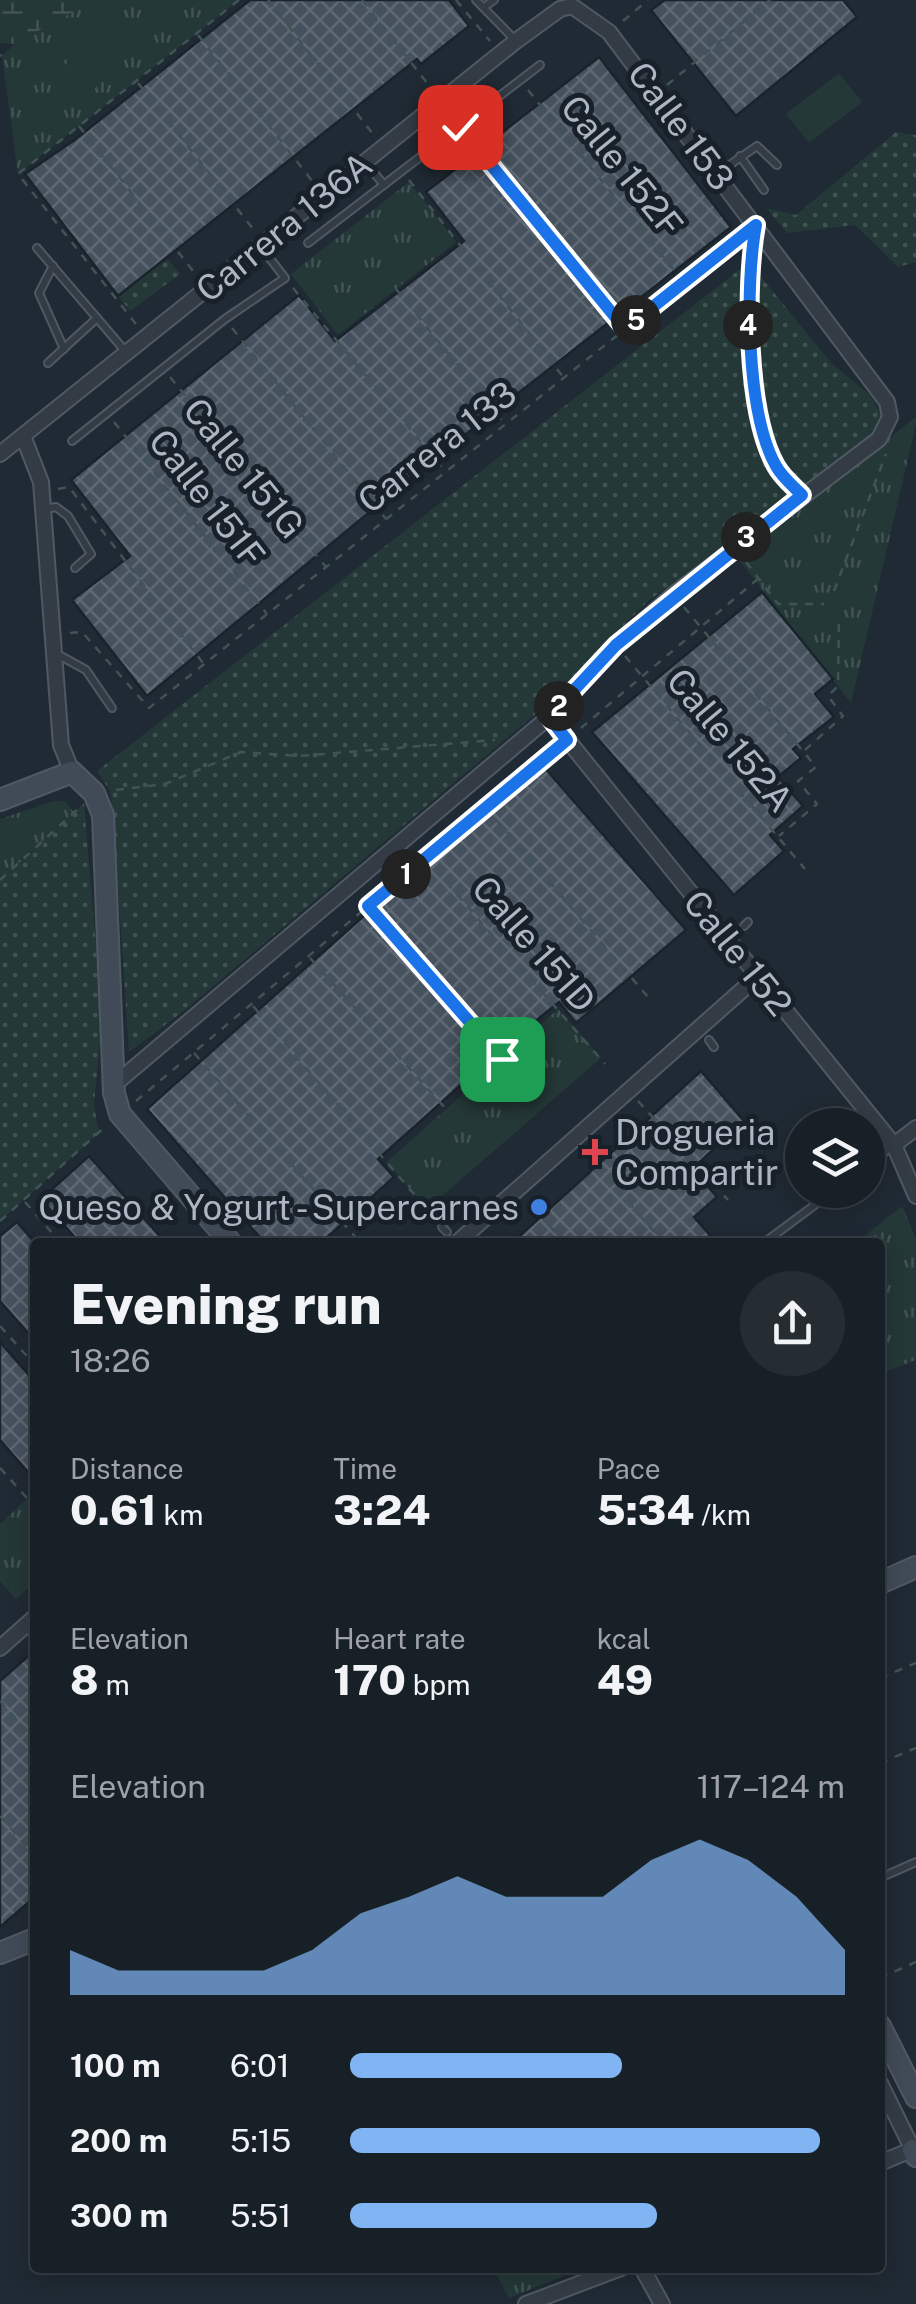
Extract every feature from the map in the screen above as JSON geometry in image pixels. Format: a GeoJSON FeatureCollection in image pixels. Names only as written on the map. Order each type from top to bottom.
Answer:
{"type":"FeatureCollection","features":[{"type":"Feature","properties":{"kind":"street","name":"Carrera 136A"},"geometry":{"type":"LineString","coordinates":[[0,454],[500,54],[560,9],[572,6]]}},
{"type":"Feature","properties":{"kind":"street","name":"Calle 153"},"geometry":{"type":"LineString","coordinates":[[572,6],[610,32],[886,402],[890,416],[879,439],[802,495]]}},
{"type":"Feature","properties":{"kind":"street"},"geometry":{"type":"LineString","coordinates":[[22,436],[34,458],[42,492],[61,745],[72,772],[94,794],[102,815],[116,1097],[227,1238]]}},
{"type":"Feature","properties":{"kind":"street"},"geometry":{"type":"LineString","coordinates":[[116,1097],[549,717],[616,645],[674,594],[802,495]]}},
{"type":"Feature","properties":{"kind":"street","name":"Calle 152"},"geometry":{"type":"LineString","coordinates":[[549,717],[894,1146],[916,1196]]}},
{"type":"Feature","properties":{"kind":"street"},"geometry":{"type":"LineString","coordinates":[[0,800],[72,772]]}},
{"type":"Feature","properties":{"kind":"street"},"geometry":{"type":"LineString","coordinates":[[449,1234],[518,1189],[758,976]]}},
{"type":"Feature","properties":{"kind":"street"},"geometry":{"type":"LineString","coordinates":[[894,1146],[916,1128]]}},
{"type":"Feature","properties":{"kind":"street"},"geometry":{"type":"LineString","coordinates":[[885,1581],[916,1568]]}},
{"type":"Feature","properties":{"kind":"street"},"geometry":{"type":"LineString","coordinates":[[0,1648],[30,1621]]}},
{"type":"Feature","properties":{"kind":"street"},"geometry":{"type":"LineString","coordinates":[[0,1953],[30,1941]]}},
{"type":"Feature","properties":{"kind":"street"},"geometry":{"type":"LineString","coordinates":[[885,2036],[916,2096]]}},
{"type":"Feature","properties":{"kind":"street"},"geometry":{"type":"LineString","coordinates":[[885,2094],[915,2151],[885,2161]]}},
{"type":"Feature","properties":{"kind":"street"},"geometry":{"type":"LineString","coordinates":[[526,2304],[608,2273]]}},
{"type":"Feature","properties":{"kind":"street"},"geometry":{"type":"LineString","coordinates":[[645,2273],[662,2304]]}},
{"type":"Feature","properties":{"kind":"lane"},"geometry":{"type":"LineString","coordinates":[[476,0],[516,42]]}},
{"type":"Feature","properties":{"kind":"lane"},"geometry":{"type":"LineString","coordinates":[[484,7],[494,0]]}},
{"type":"Feature","properties":{"kind":"lane"},"geometry":{"type":"LineString","coordinates":[[308,244],[540,66]]}},
{"type":"Feature","properties":{"kind":"lane"},"geometry":{"type":"LineString","coordinates":[[718,173],[753,147],[762,148],[777,165]]}},
{"type":"Feature","properties":{"kind":"lane"},"geometry":{"type":"LineString","coordinates":[[740,156],[764,190]]}},
{"type":"Feature","properties":{"kind":"lane"},"geometry":{"type":"LineString","coordinates":[[365,162],[384,185]]}},
{"type":"Feature","properties":{"kind":"lane"},"geometry":{"type":"LineString","coordinates":[[72,441],[225,319],[284,278],[262,244]]}},
{"type":"Feature","properties":{"kind":"lane"},"geometry":{"type":"LineString","coordinates":[[37,248],[126,353]]}},
{"type":"Feature","properties":{"kind":"lane"},"geometry":{"type":"LineString","coordinates":[[53,266],[39,294],[64,349]]}},
{"type":"Feature","properties":{"kind":"lane"},"geometry":{"type":"LineString","coordinates":[[48,363],[97,318]]}},
{"type":"Feature","properties":{"kind":"lane"},"geometry":{"type":"LineString","coordinates":[[43,509],[56,506],[64,511],[90,554],[75,568]]}},
{"type":"Feature","properties":{"kind":"lane"},"geometry":{"type":"LineString","coordinates":[[55,654],[86,670],[112,708]]}},
{"type":"Feature","properties":{"kind":"lane"},"geometry":{"type":"LineString","coordinates":[[885,1153],[894,1146]]}},
{"type":"Feature","properties":{"kind":"lane"},"geometry":{"type":"LineString","coordinates":[[770,1238],[810,1208]]}},
{"type":"Feature","properties":{"kind":"lane"},"geometry":{"type":"LineString","coordinates":[[885,1876],[916,1862]]}},
{"type":"Feature","properties":{"kind":"path"},"geometry":{"type":"LineString","coordinates":[[146,338],[18,174],[239,0]]}},
{"type":"Feature","properties":{"kind":"path"},"geometry":{"type":"LineString","coordinates":[[268,0],[383,147]]}},
{"type":"Feature","properties":{"kind":"path"},"geometry":{"type":"LineString","coordinates":[[362,0],[442,101]]}},
{"type":"Feature","properties":{"kind":"path"},"geometry":{"type":"LineString","coordinates":[[456,0],[500,54]]}},
{"type":"Feature","properties":{"kind":"path"},"geometry":{"type":"LineString","coordinates":[[610,32],[648,0]]}},
{"type":"Feature","properties":{"kind":"path"},"geometry":{"type":"LineString","coordinates":[[656,94],[770,0]]}},
{"type":"Feature","properties":{"kind":"path"},"geometry":{"type":"LineString","coordinates":[[197,33],[324,195]]}},
{"type":"Feature","properties":{"kind":"path"},"geometry":{"type":"LineString","coordinates":[[136,81],[262,244]]}},
{"type":"Feature","properties":{"kind":"path","name":"Calle 152F"},"geometry":{"type":"LineString","coordinates":[[520,81],[684,282]]}},
{"type":"Feature","properties":{"kind":"path"},"geometry":{"type":"LineString","coordinates":[[79,126],[207,289]]}},
{"type":"Feature","properties":{"kind":"path"},"geometry":{"type":"LineString","coordinates":[[460,127],[625,329]]}},
{"type":"Feature","properties":{"kind":"path"},"geometry":{"type":"LineString","coordinates":[[402,171],[564,378]]}},
{"type":"Feature","properties":{"kind":"path"},"geometry":{"type":"LineString","coordinates":[[756,225],[749,262],[748,336],[767,447],[777,469],[802,495]]}},
{"type":"Feature","properties":{"kind":"path","name":"Carrera 133"},"geometry":{"type":"LineString","coordinates":[[53,634],[82,632],[149,708],[756,225]]}},
{"type":"Feature","properties":{"kind":"path"},"geometry":{"type":"LineString","coordinates":[[284,278],[446,472]]}},
{"type":"Feature","properties":{"kind":"path"},"geometry":{"type":"LineString","coordinates":[[396,289],[505,424]]}},
{"type":"Feature","properties":{"kind":"path"},"geometry":{"type":"LineString","coordinates":[[225,319],[386,519]]}},
{"type":"Feature","properties":{"kind":"path","name":"Calle 151G"},"geometry":{"type":"LineString","coordinates":[[162,368],[326,567]]}},
{"type":"Feature","properties":{"kind":"path","name":"Calle 151F"},"geometry":{"type":"LineString","coordinates":[[107,412],[267,614]]}},
{"type":"Feature","properties":{"kind":"path"},"geometry":{"type":"LineString","coordinates":[[834,591],[886,452]]}},
{"type":"Feature","properties":{"kind":"path"},"geometry":{"type":"LineString","coordinates":[[42,492],[69,487],[204,664]]}},
{"type":"Feature","properties":{"kind":"path"},"geometry":{"type":"LineString","coordinates":[[734,546],[778,604],[824,604]]}},
{"type":"Feature","properties":{"kind":"path"},"geometry":{"type":"LineString","coordinates":[[0,1221],[116,1097],[194,1052],[759,578]]}},
{"type":"Feature","properties":{"kind":"path"},"geometry":{"type":"LineString","coordinates":[[674,594],[816,767],[798,781],[817,804],[779,836]]}},
{"type":"Feature","properties":{"kind":"path"},"geometry":{"type":"LineString","coordinates":[[803,752],[843,716],[828,696],[838,686],[839,618]]}},
{"type":"Feature","properties":{"kind":"path","name":"Calle 152A"},"geometry":{"type":"LineString","coordinates":[[616,645],[806,868]]}},
{"type":"Feature","properties":{"kind":"path"},"geometry":{"type":"LineString","coordinates":[[0,880],[94,794],[165,784],[241,752],[298,756],[506,740],[514,747]]}},
{"type":"Feature","properties":{"kind":"path"},"geometry":{"type":"LineString","coordinates":[[486,807],[648,996]]}},
{"type":"Feature","properties":{"kind":"path","name":"Calle 151D"},"geometry":{"type":"LineString","coordinates":[[425,858],[604,1064]]}},
{"type":"Feature","properties":{"kind":"path"},"geometry":{"type":"LineString","coordinates":[[368,906],[502,1059]]}},
{"type":"Feature","properties":{"kind":"path"},"geometry":{"type":"LineString","coordinates":[[308,956],[446,1109]]}},
{"type":"Feature","properties":{"kind":"path"},"geometry":{"type":"LineString","coordinates":[[252,1004],[431,1214]]}},
{"type":"Feature","properties":{"kind":"path"},"geometry":{"type":"LineString","coordinates":[[194,1052],[356,1238]]}},
{"type":"Feature","properties":{"kind":"path"},"geometry":{"type":"LineString","coordinates":[[629,1091],[728,1200]]}},
{"type":"Feature","properties":{"kind":"path"},"geometry":{"type":"LineString","coordinates":[[574,1140],[660,1238]]}},
{"type":"Feature","properties":{"kind":"path"},"geometry":{"type":"LineString","coordinates":[[518,1189],[560,1238]]}},
{"type":"Feature","properties":{"kind":"path"},"geometry":{"type":"LineString","coordinates":[[23,1200],[56,1238]]}},
{"type":"Feature","properties":{"kind":"path"},"geometry":{"type":"LineString","coordinates":[[0,1209],[11,1211]]}},
{"type":"Feature","properties":{"kind":"path"},"geometry":{"type":"LineString","coordinates":[[0,1326],[30,1359]]}},
{"type":"Feature","properties":{"kind":"path"},"geometry":{"type":"LineString","coordinates":[[0,1468],[30,1502]]}},
{"type":"Feature","properties":{"kind":"path"},"geometry":{"type":"LineString","coordinates":[[885,1676],[916,1662]]}},
{"type":"Feature","properties":{"kind":"path"},"geometry":{"type":"LineString","coordinates":[[0,1701],[30,1734]]}},
{"type":"Feature","properties":{"kind":"path"},"geometry":{"type":"LineString","coordinates":[[885,1761],[916,1748]]}},
{"type":"Feature","properties":{"kind":"path"},"geometry":{"type":"LineString","coordinates":[[0,1816],[30,1850]]}},
{"type":"Feature","properties":{"kind":"path"},"geometry":{"type":"LineString","coordinates":[[885,1976],[916,1962]]}},
{"type":"Feature","properties":{"kind":"green space"},"geometry":{"type":"Polygon","coordinates":[[[0,0],[94,0],[15,44],[0,43],[0,0]]]}},
{"type":"Feature","properties":{"kind":"green space"},"geometry":{"type":"Polygon","coordinates":[[[94,0],[239,0],[18,174],[2,56],[15,44],[94,0]]]}},
{"type":"Feature","properties":{"kind":"green space"},"geometry":{"type":"Polygon","coordinates":[[[95,21],[126,42],[89,97],[58,76],[95,21]]]}},
{"type":"Feature","properties":{"kind":"green space"},"geometry":{"type":"Polygon","coordinates":[[[839,73],[862,102],[809,143],[786,114],[839,73]]]}},
{"type":"Feature","properties":{"kind":"green space"},"geometry":{"type":"Polygon","coordinates":[[[896,132],[916,135],[916,262],[898,267],[855,225],[787,233],[766,208],[796,215],[896,132]]]}},
{"type":"Feature","properties":{"kind":"green space"},"geometry":{"type":"Polygon","coordinates":[[[409,182],[456,242],[338,335],[291,274],[409,182]]]}},
{"type":"Feature","properties":{"kind":"green space"},"geometry":{"type":"Polygon","coordinates":[[[168,259],[180,274],[130,311],[118,296],[168,259]]]}},
{"type":"Feature","properties":{"kind":"green space"},"geometry":{"type":"Polygon","coordinates":[[[749,262],[831,363],[870,395],[883,418],[877,430],[647,602],[539,711],[185,1010],[129,1052],[113,812],[110,791],[97,771],[749,262]]]}},
{"type":"Feature","properties":{"kind":"green space"},"geometry":{"type":"Polygon","coordinates":[[[916,417],[916,424],[851,703],[737,557],[916,417]]]}},
{"type":"Feature","properties":{"kind":"green space"},"geometry":{"type":"Polygon","coordinates":[[[64,801],[74,812],[0,880],[0,819],[64,801]]]}},
{"type":"Feature","properties":{"kind":"green space"},"geometry":{"type":"Polygon","coordinates":[[[84,803],[102,1018],[94,1105],[99,1133],[0,1221],[0,880],[84,803]]]}},
{"type":"Feature","properties":{"kind":"green space"},"geometry":{"type":"Polygon","coordinates":[[[558,1009],[601,1058],[427,1209],[387,1162],[558,1009]]]}},
{"type":"Feature","properties":{"kind":"green space"},"geometry":{"type":"Polygon","coordinates":[[[902,1206],[916,1239],[916,1360],[885,1372],[885,1238],[862,1238],[902,1206]]]}},
{"type":"Feature","properties":{"kind":"green space"},"geometry":{"type":"Polygon","coordinates":[[[30,1496],[30,1586],[16,1599],[0,1581],[0,1524],[30,1496]]]}},
{"type":"Feature","properties":{"kind":"green space"},"geometry":{"type":"Polygon","coordinates":[[[496,2273],[571,2273],[509,2298],[496,2273]]]}},
{"type":"Feature","properties":{"kind":"building"},"geometry":{"type":"Polygon","coordinates":[[[250,0],[449,0],[469,26],[421,64],[417,59],[118,296],[25,174],[76,139],[250,0]]]}},
{"type":"Feature","properties":{"kind":"building"},"geometry":{"type":"Polygon","coordinates":[[[665,0],[843,0],[857,17],[736,116],[651,10],[665,0]]]}},
{"type":"Feature","properties":{"kind":"building"},"geometry":{"type":"Polygon","coordinates":[[[599,57],[731,227],[430,462],[147,696],[72,600],[130,556],[71,480],[299,295],[335,341],[464,241],[426,192],[599,57]]]}},
{"type":"Feature","properties":{"kind":"building"},"geometry":{"type":"Polygon","coordinates":[[[762,592],[833,679],[815,694],[834,717],[793,749],[801,758],[778,777],[803,806],[770,835],[784,851],[734,895],[592,732],[762,592]]]}},
{"type":"Feature","properties":{"kind":"building"},"geometry":{"type":"Polygon","coordinates":[[[544,767],[686,930],[576,1023],[559,1002],[501,1049],[378,1159],[394,1177],[326,1238],[260,1238],[147,1109],[366,914],[544,767]]]}},
{"type":"Feature","properties":{"kind":"building"},"geometry":{"type":"Polygon","coordinates":[[[701,1071],[744,1121],[692,1169],[717,1197],[694,1217],[712,1238],[517,1238],[701,1071]]]}},
{"type":"Feature","properties":{"kind":"building"},"geometry":{"type":"Polygon","coordinates":[[[89,1156],[161,1238],[75,1238],[41,1199],[89,1156]]]}},
{"type":"Feature","properties":{"kind":"building"},"geometry":{"type":"Polygon","coordinates":[[[17,1222],[31,1238],[30,1335],[0,1301],[0,1236],[17,1222]]]}},
{"type":"Feature","properties":{"kind":"building"},"geometry":{"type":"Polygon","coordinates":[[[0,1342],[30,1376],[30,1474],[0,1440],[0,1342]]]}},
{"type":"Feature","properties":{"kind":"building"},"geometry":{"type":"Polygon","coordinates":[[[30,1654],[30,1901],[0,1927],[0,1681],[30,1654]]]}},
{"type":"Feature","properties":{"kind":"place","name":"Drogueria Compartir"},"geometry":{"type":"Point","coordinates":[595,1152]}},
{"type":"Feature","properties":{"kind":"place","name":"Queso & Yogurt - Supercarnes"},"geometry":{"type":"Point","coordinates":[539,1207]}},
{"type":"Feature","properties":{"kind":"route"},"geometry":{"type":"LineString","coordinates":[[460,127],[625,329],[756,225],[749,262],[748,336],[767,447],[777,469],[802,495],[724,553],[616,645],[549,717],[567,740],[368,906],[502,1059]]}}]}
